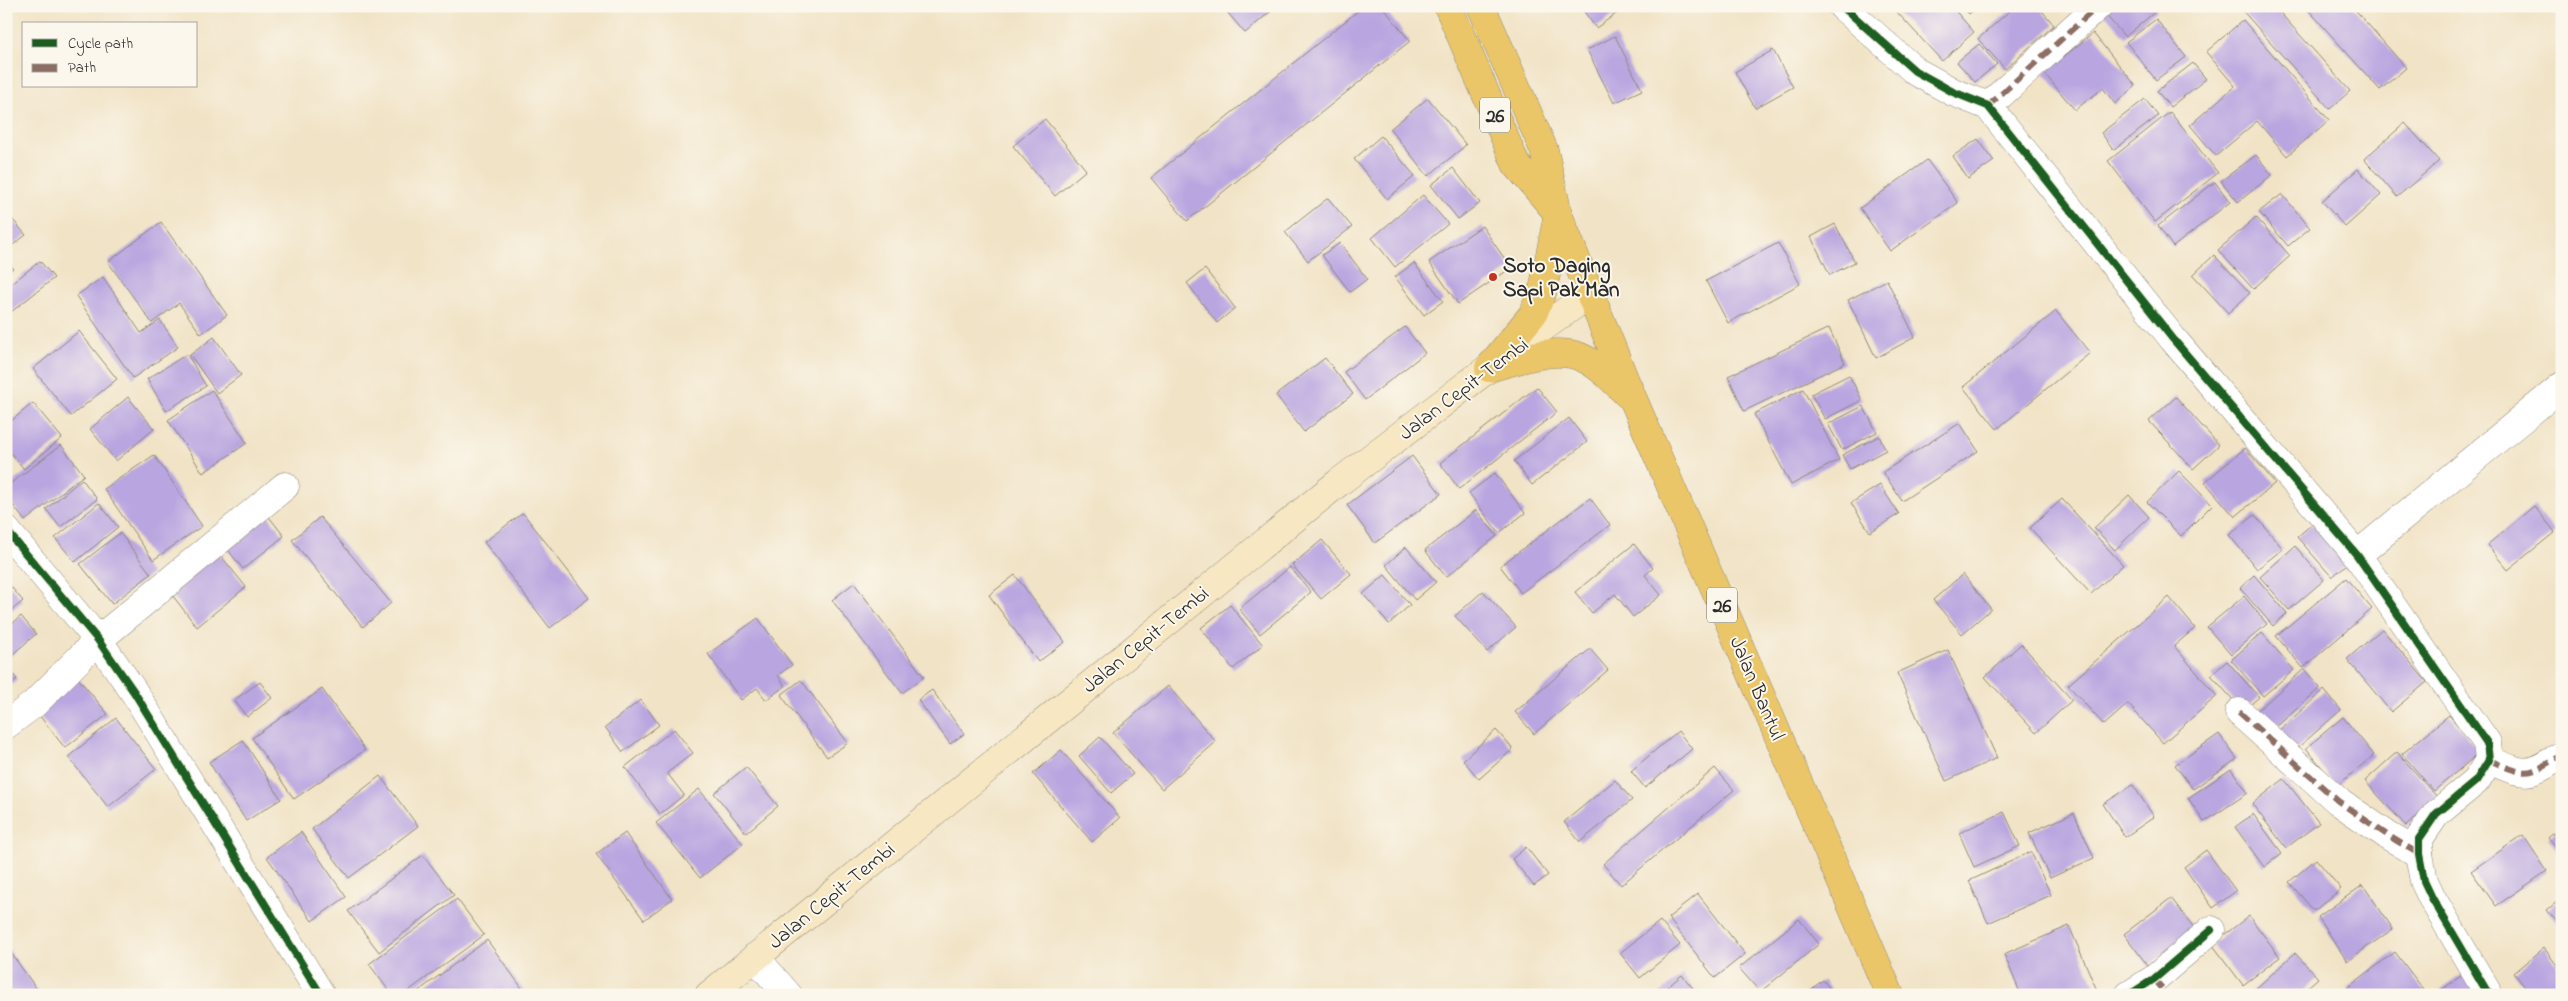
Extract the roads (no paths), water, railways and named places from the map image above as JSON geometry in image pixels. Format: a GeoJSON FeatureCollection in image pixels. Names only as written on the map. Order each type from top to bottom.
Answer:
{"type":"FeatureCollection","features":[{"type":"Feature","properties":{"kind":"main road","name":"Jalan Bantul"},"geometry":{"type":"LineString","coordinates":[[1448,6],[1516,164],[1558,214]]}},
{"type":"Feature","properties":{"kind":"main road","name":"Jalan Bantul"},"geometry":{"type":"LineString","coordinates":[[1481,6],[1544,150],[1558,214],[1590,294],[1890,995]]}},
{"type":"Feature","properties":{"kind":"main road"},"geometry":{"type":"LineString","coordinates":[[1489,368],[1534,314],[1543,290],[1558,214]]}},
{"type":"Feature","properties":{"kind":"main road","name":"Jalan Cepit-Tembi"},"geometry":{"type":"LineString","coordinates":[[708,995],[1338,483],[1590,294]]}},
{"type":"Feature","properties":{"kind":"main road"},"geometry":{"type":"LineString","coordinates":[[1489,368],[1552,354],[1568,353],[1584,358],[1602,370],[1634,400]]}},
{"type":"Feature","properties":{"kind":"street"},"geometry":{"type":"LineString","coordinates":[[1842,6],[1915,71],[1953,92],[1988,106],[2173,339],[2357,555],[2487,743],[2489,760],[2476,781],[2436,814],[2420,839],[2419,854],[2424,881],[2432,898],[2489,995]]}},
{"type":"Feature","properties":{"kind":"street"},"geometry":{"type":"LineString","coordinates":[[1988,106],[2098,6]]}},
{"type":"Feature","properties":{"kind":"street"},"geometry":{"type":"LineString","coordinates":[[2357,555],[2562,386]]}},
{"type":"Feature","properties":{"kind":"street"},"geometry":{"type":"LineString","coordinates":[[6,725],[34,704],[98,640],[285,486]]}},
{"type":"Feature","properties":{"kind":"street"},"geometry":{"type":"LineString","coordinates":[[6,530],[98,640],[140,700],[321,995]]}},
{"type":"Feature","properties":{"kind":"street"},"geometry":{"type":"LineString","coordinates":[[2239,712],[2338,801],[2387,835],[2419,854]]}},
{"type":"Feature","properties":{"kind":"street"},"geometry":{"type":"LineString","coordinates":[[2489,760],[2517,773],[2530,773],[2562,756]]}},
{"type":"Feature","properties":{"kind":"street"},"geometry":{"type":"LineString","coordinates":[[2129,995],[2161,987],[2211,930]]}},
{"type":"Feature","properties":{"kind":"street"},"geometry":{"type":"LineString","coordinates":[[755,957],[788,995]]}},
{"type":"Feature","properties":{"kind":"place","name":"Soto Daging Sapi Pak Man"},"geometry":{"type":"Point","coordinates":[1493,277]}}]}
